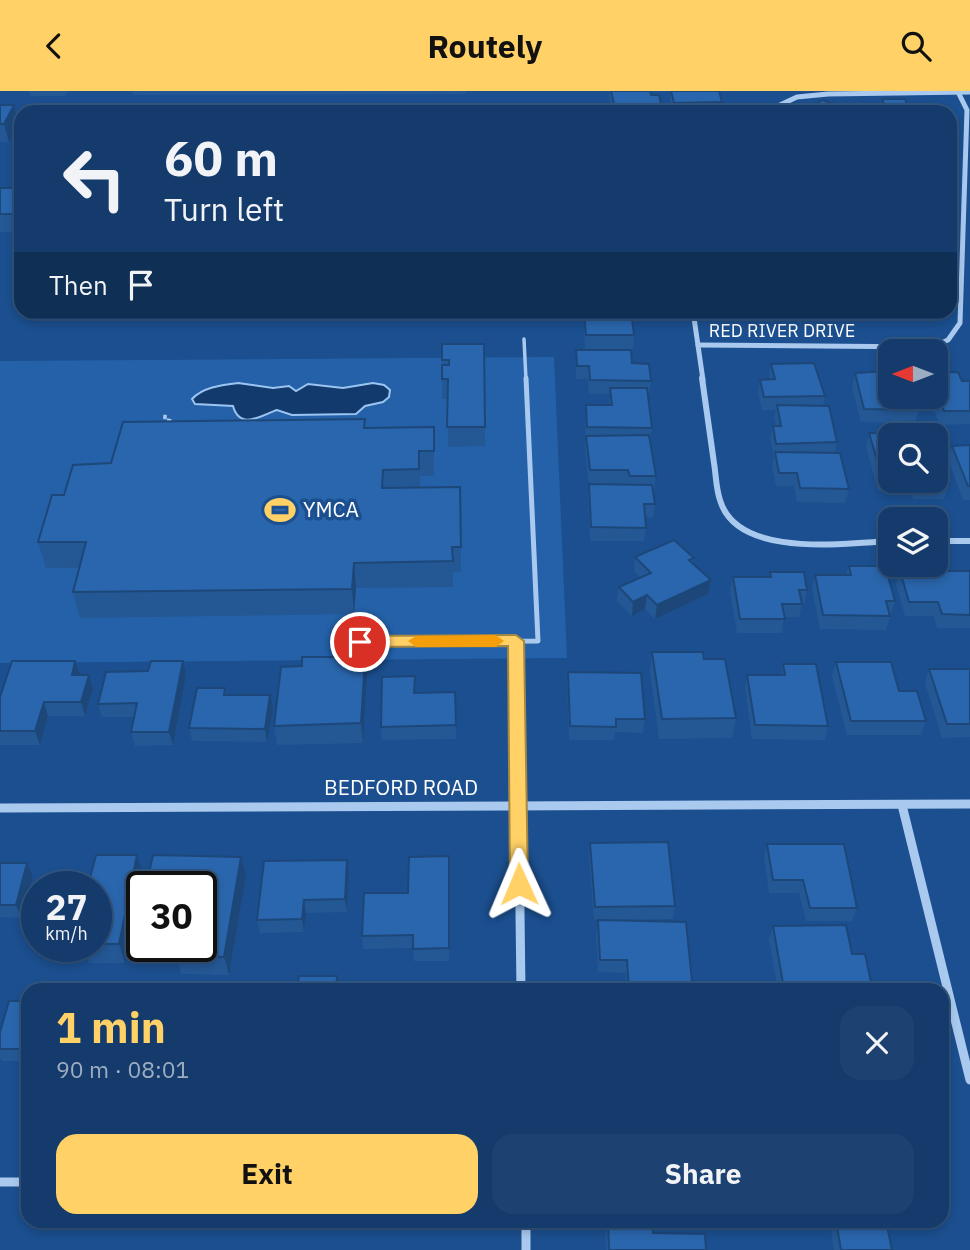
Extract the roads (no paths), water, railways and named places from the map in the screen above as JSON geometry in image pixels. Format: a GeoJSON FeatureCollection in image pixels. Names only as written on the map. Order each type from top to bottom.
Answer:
{"type":"FeatureCollection","features":[{"type":"Feature","properties":{"kind":"street","name":"RED RIVER DRIVE"},"geometry":{"type":"LineString","coordinates":[[698,345],[930,347],[948,340],[960,323],[967,110],[958,92]]}},
{"type":"Feature","properties":{"kind":"street"},"geometry":{"type":"LineString","coordinates":[[777,105],[796,94],[970,92]]}},
{"type":"Feature","properties":{"kind":"street"},"geometry":{"type":"LineString","coordinates":[[694,319],[720,502],[731,519],[749,532],[777,542],[878,541]]}},
{"type":"Feature","properties":{"kind":"street"},"geometry":{"type":"LineString","coordinates":[[948,541],[970,541]]}},
{"type":"Feature","properties":{"kind":"street"},"geometry":{"type":"LineString","coordinates":[[517,659],[521,983]]}},
{"type":"Feature","properties":{"kind":"street","name":"BEDFORD ROAD"},"geometry":{"type":"LineString","coordinates":[[0,809],[517,804],[970,804]]}},
{"type":"Feature","properties":{"kind":"street"},"geometry":{"type":"LineString","coordinates":[[902,805],[946,983]]}},
{"type":"Feature","properties":{"kind":"street"},"geometry":{"type":"LineString","coordinates":[[949,995],[970,1080]]}},
{"type":"Feature","properties":{"kind":"street"},"geometry":{"type":"LineString","coordinates":[[0,1182],[21,1182]]}},
{"type":"Feature","properties":{"kind":"street"},"geometry":{"type":"LineString","coordinates":[[526,1228],[526,1250]]}},
{"type":"Feature","properties":{"kind":"lane"},"geometry":{"type":"LineString","coordinates":[[334,642],[538,641],[524,339]]}},
{"type":"Feature","properties":{"kind":"lane"},"geometry":{"type":"LineString","coordinates":[[516,641],[517,659]]}},
{"type":"Feature","properties":{"kind":"place","name":"YMCA"},"geometry":{"type":"Point","coordinates":[280,510]}}]}
